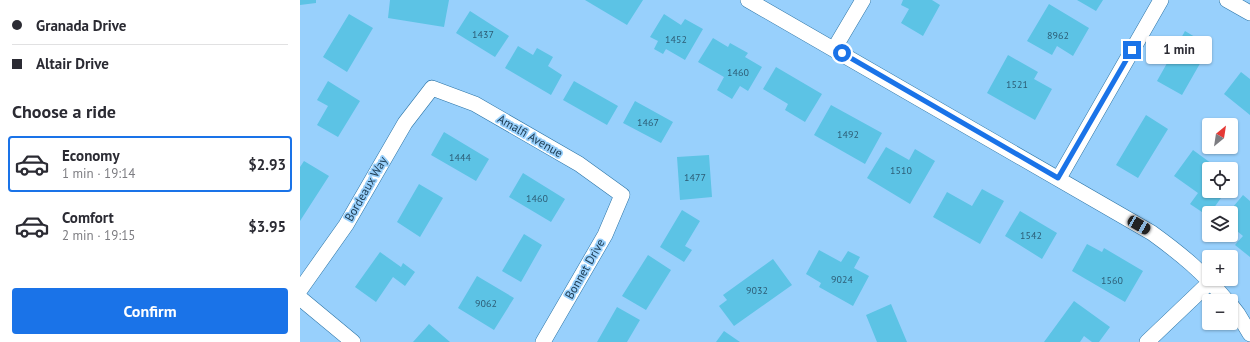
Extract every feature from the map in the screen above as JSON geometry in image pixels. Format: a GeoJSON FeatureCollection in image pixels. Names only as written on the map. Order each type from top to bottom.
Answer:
{"type":"FeatureCollection","features":[{"type":"Feature","properties":{"kind":"street"},"geometry":{"type":"LineString","coordinates":[[748,0],[1152,233],[1181,254],[1202,272]]}},
{"type":"Feature","properties":{"kind":"street"},"geometry":{"type":"LineString","coordinates":[[834,49],[863,0]]}},
{"type":"Feature","properties":{"kind":"street"},"geometry":{"type":"LineString","coordinates":[[1058,178],[1161,0]]}},
{"type":"Feature","properties":{"kind":"street"},"geometry":{"type":"LineString","coordinates":[[1227,0],[1250,13]]}},
{"type":"Feature","properties":{"kind":"street","name":"Amalfi Avenue"},"geometry":{"type":"LineString","coordinates":[[432,88],[475,104],[579,164],[622,195]]}},
{"type":"Feature","properties":{"kind":"street","name":"Bordeaux Way"},"geometry":{"type":"LineString","coordinates":[[300,290],[346,225],[405,123],[432,88]]}},
{"type":"Feature","properties":{"kind":"street","name":"Bonnet Drive"},"geometry":{"type":"LineString","coordinates":[[543,342],[604,235],[622,195]]}},
{"type":"Feature","properties":{"kind":"street"},"geometry":{"type":"LineString","coordinates":[[1147,342],[1205,286]]}},
{"type":"Feature","properties":{"kind":"street"},"geometry":{"type":"LineString","coordinates":[[1216,286],[1222,294]]}},
{"type":"Feature","properties":{"kind":"street"},"geometry":{"type":"LineString","coordinates":[[300,298],[353,342]]}},
{"type":"Feature","properties":{"kind":"street"},"geometry":{"type":"LineString","coordinates":[[1238,314],[1250,334]]}},
{"type":"Feature","properties":{"kind":"building"},"geometry":{"type":"Polygon","coordinates":[[[300,0],[316,0],[316,3],[300,5],[300,0]]]}},
{"type":"Feature","properties":{"kind":"building"},"geometry":{"type":"Polygon","coordinates":[[[390,0],[449,0],[444,27],[388,18],[390,0]]]}},
{"type":"Feature","properties":{"kind":"building"},"geometry":{"type":"Polygon","coordinates":[[[585,0],[643,0],[627,25],[585,0]]]}},
{"type":"Feature","properties":{"kind":"building"},"geometry":{"type":"Polygon","coordinates":[[[903,0],[932,0],[940,5],[923,36],[901,23],[909,9],[901,5],[903,0]]]}},
{"type":"Feature","properties":{"kind":"building"},"geometry":{"type":"Polygon","coordinates":[[[1077,0],[1103,0],[1096,11],[1077,0]]]}},
{"type":"Feature","properties":{"kind":"building"},"geometry":{"type":"Polygon","coordinates":[[[1049,4],[1089,28],[1073,56],[1057,46],[1052,55],[1027,41],[1049,4]]]}},
{"type":"Feature","properties":{"kind":"building"},"geometry":{"type":"Polygon","coordinates":[[[470,11],[509,36],[495,57],[456,33],[470,11]]]}},
{"type":"Feature","properties":{"kind":"building"},"geometry":{"type":"Polygon","coordinates":[[[349,14],[373,28],[347,72],[323,57],[349,14]]]}},
{"type":"Feature","properties":{"kind":"building"},"geometry":{"type":"Polygon","coordinates":[[[664,14],[681,25],[685,19],[703,29],[685,60],[666,49],[663,54],[654,49],[658,41],[650,37],[664,14]]]}},
{"type":"Feature","properties":{"kind":"building"},"geometry":{"type":"Polygon","coordinates":[[[1185,31],[1210,46],[1182,95],[1157,81],[1185,31]]]}},
{"type":"Feature","properties":{"kind":"building"},"geometry":{"type":"Polygon","coordinates":[[[713,38],[728,47],[730,43],[748,53],[745,57],[762,67],[748,91],[740,86],[732,99],[717,90],[724,77],[698,62],[713,38]]]}},
{"type":"Feature","properties":{"kind":"building"},"geometry":{"type":"Polygon","coordinates":[[[518,46],[533,55],[537,48],[553,57],[548,66],[562,75],[551,95],[505,68],[518,46]]]}},
{"type":"Feature","properties":{"kind":"building"},"geometry":{"type":"Polygon","coordinates":[[[1008,55],[1038,72],[1034,79],[1052,89],[1035,120],[987,93],[1008,55]]]}},
{"type":"Feature","properties":{"kind":"building"},"geometry":{"type":"Polygon","coordinates":[[[776,67],[822,94],[805,122],[785,110],[788,104],[763,89],[776,67]]]}},
{"type":"Feature","properties":{"kind":"building"},"geometry":{"type":"Polygon","coordinates":[[[1241,72],[1250,79],[1250,115],[1224,94],[1241,72]]]}},
{"type":"Feature","properties":{"kind":"building"},"geometry":{"type":"Polygon","coordinates":[[[328,81],[360,101],[338,137],[317,125],[328,106],[317,100],[328,81]]]}},
{"type":"Feature","properties":{"kind":"building"},"geometry":{"type":"Polygon","coordinates":[[[574,81],[618,106],[607,125],[563,100],[574,81]]]}},
{"type":"Feature","properties":{"kind":"building"},"geometry":{"type":"Polygon","coordinates":[[[635,101],[673,122],[661,143],[623,123],[635,101]]]}},
{"type":"Feature","properties":{"kind":"building"},"geometry":{"type":"Polygon","coordinates":[[[831,105],[882,133],[865,164],[814,135],[831,105]]]}},
{"type":"Feature","properties":{"kind":"building"},"geometry":{"type":"Polygon","coordinates":[[[1146,115],[1168,129],[1138,178],[1116,165],[1146,115]]]}},
{"type":"Feature","properties":{"kind":"building"},"geometry":{"type":"Polygon","coordinates":[[[444,132],[489,159],[476,181],[431,155],[444,132]]]}},
{"type":"Feature","properties":{"kind":"building"},"geometry":{"type":"Polygon","coordinates":[[[886,147],[909,160],[915,149],[935,161],[910,204],[867,178],[886,147]]]}},
{"type":"Feature","properties":{"kind":"building"},"geometry":{"type":"Polygon","coordinates":[[[1193,150],[1209,162],[1202,162],[1202,198],[1221,198],[1215,206],[1202,206],[1202,212],[1190,204],[1198,193],[1174,176],[1193,150]]]}},
{"type":"Feature","properties":{"kind":"building"},"geometry":{"type":"Polygon","coordinates":[[[709,155],[712,197],[680,200],[677,157],[709,155]]]}},
{"type":"Feature","properties":{"kind":"building"},"geometry":{"type":"Polygon","coordinates":[[[304,161],[329,176],[300,221],[300,167],[304,161]]]}},
{"type":"Feature","properties":{"kind":"building"},"geometry":{"type":"Polygon","coordinates":[[[523,173],[565,199],[551,222],[509,197],[523,173]]]}},
{"type":"Feature","properties":{"kind":"building"},"geometry":{"type":"Polygon","coordinates":[[[419,184],[443,198],[420,237],[397,222],[419,184]]]}},
{"type":"Feature","properties":{"kind":"building"},"geometry":{"type":"Polygon","coordinates":[[[982,189],[1004,201],[980,244],[933,217],[947,192],[972,206],[982,189]]]}},
{"type":"Feature","properties":{"kind":"building"},"geometry":{"type":"Polygon","coordinates":[[[1243,195],[1250,201],[1250,257],[1235,245],[1243,236],[1238,232],[1238,206],[1234,206],[1243,195]]]}},
{"type":"Feature","properties":{"kind":"building"},"geometry":{"type":"Polygon","coordinates":[[[682,210],[700,221],[685,246],[692,250],[684,262],[660,247],[682,210]]]}},
{"type":"Feature","properties":{"kind":"building"},"geometry":{"type":"Polygon","coordinates":[[[1020,211],[1057,233],[1042,259],[1005,236],[1020,211]]]}},
{"type":"Feature","properties":{"kind":"building"},"geometry":{"type":"Polygon","coordinates":[[[524,234],[542,245],[521,282],[502,271],[524,234]]]}},
{"type":"Feature","properties":{"kind":"building"},"geometry":{"type":"Polygon","coordinates":[[[1087,244],[1102,252],[1104,248],[1143,271],[1125,302],[1072,271],[1087,244]]]}},
{"type":"Feature","properties":{"kind":"building"},"geometry":{"type":"Polygon","coordinates":[[[819,250],[841,262],[848,251],[860,257],[854,268],[869,276],[853,306],[819,287],[821,283],[806,274],[819,250]]]}},
{"type":"Feature","properties":{"kind":"building"},"geometry":{"type":"Polygon","coordinates":[[[380,252],[401,267],[403,263],[415,272],[405,286],[393,277],[376,302],[355,287],[380,252]]]}},
{"type":"Feature","properties":{"kind":"building"},"geometry":{"type":"Polygon","coordinates":[[[648,255],[671,270],[646,310],[622,296],[648,255]]]}},
{"type":"Feature","properties":{"kind":"building"},"geometry":{"type":"Polygon","coordinates":[[[773,259],[792,285],[734,326],[719,306],[727,300],[723,295],[773,259]]]}},
{"type":"Feature","properties":{"kind":"building"},"geometry":{"type":"Polygon","coordinates":[[[477,276],[514,298],[494,330],[458,308],[477,276]]]}},
{"type":"Feature","properties":{"kind":"building"},"geometry":{"type":"Polygon","coordinates":[[[1074,301],[1110,327],[1099,342],[1092,342],[1084,336],[1080,342],[1044,342],[1074,301]]]}},
{"type":"Feature","properties":{"kind":"building"},"geometry":{"type":"Polygon","coordinates":[[[891,304],[907,342],[877,342],[866,315],[891,304]]]}},
{"type":"Feature","properties":{"kind":"building"},"geometry":{"type":"Polygon","coordinates":[[[617,307],[640,320],[627,342],[597,342],[617,307]]]}},
{"type":"Feature","properties":{"kind":"building"},"geometry":{"type":"Polygon","coordinates":[[[429,324],[450,342],[413,342],[429,324]]]}},
{"type":"Feature","properties":{"kind":"building"},"geometry":{"type":"Polygon","coordinates":[[[724,331],[740,342],[716,342],[724,331]]]}},
{"type":"Feature","properties":{"kind":"route"},"geometry":{"type":"LineString","coordinates":[[842,53],[1058,178],[1132,50]]}}]}
